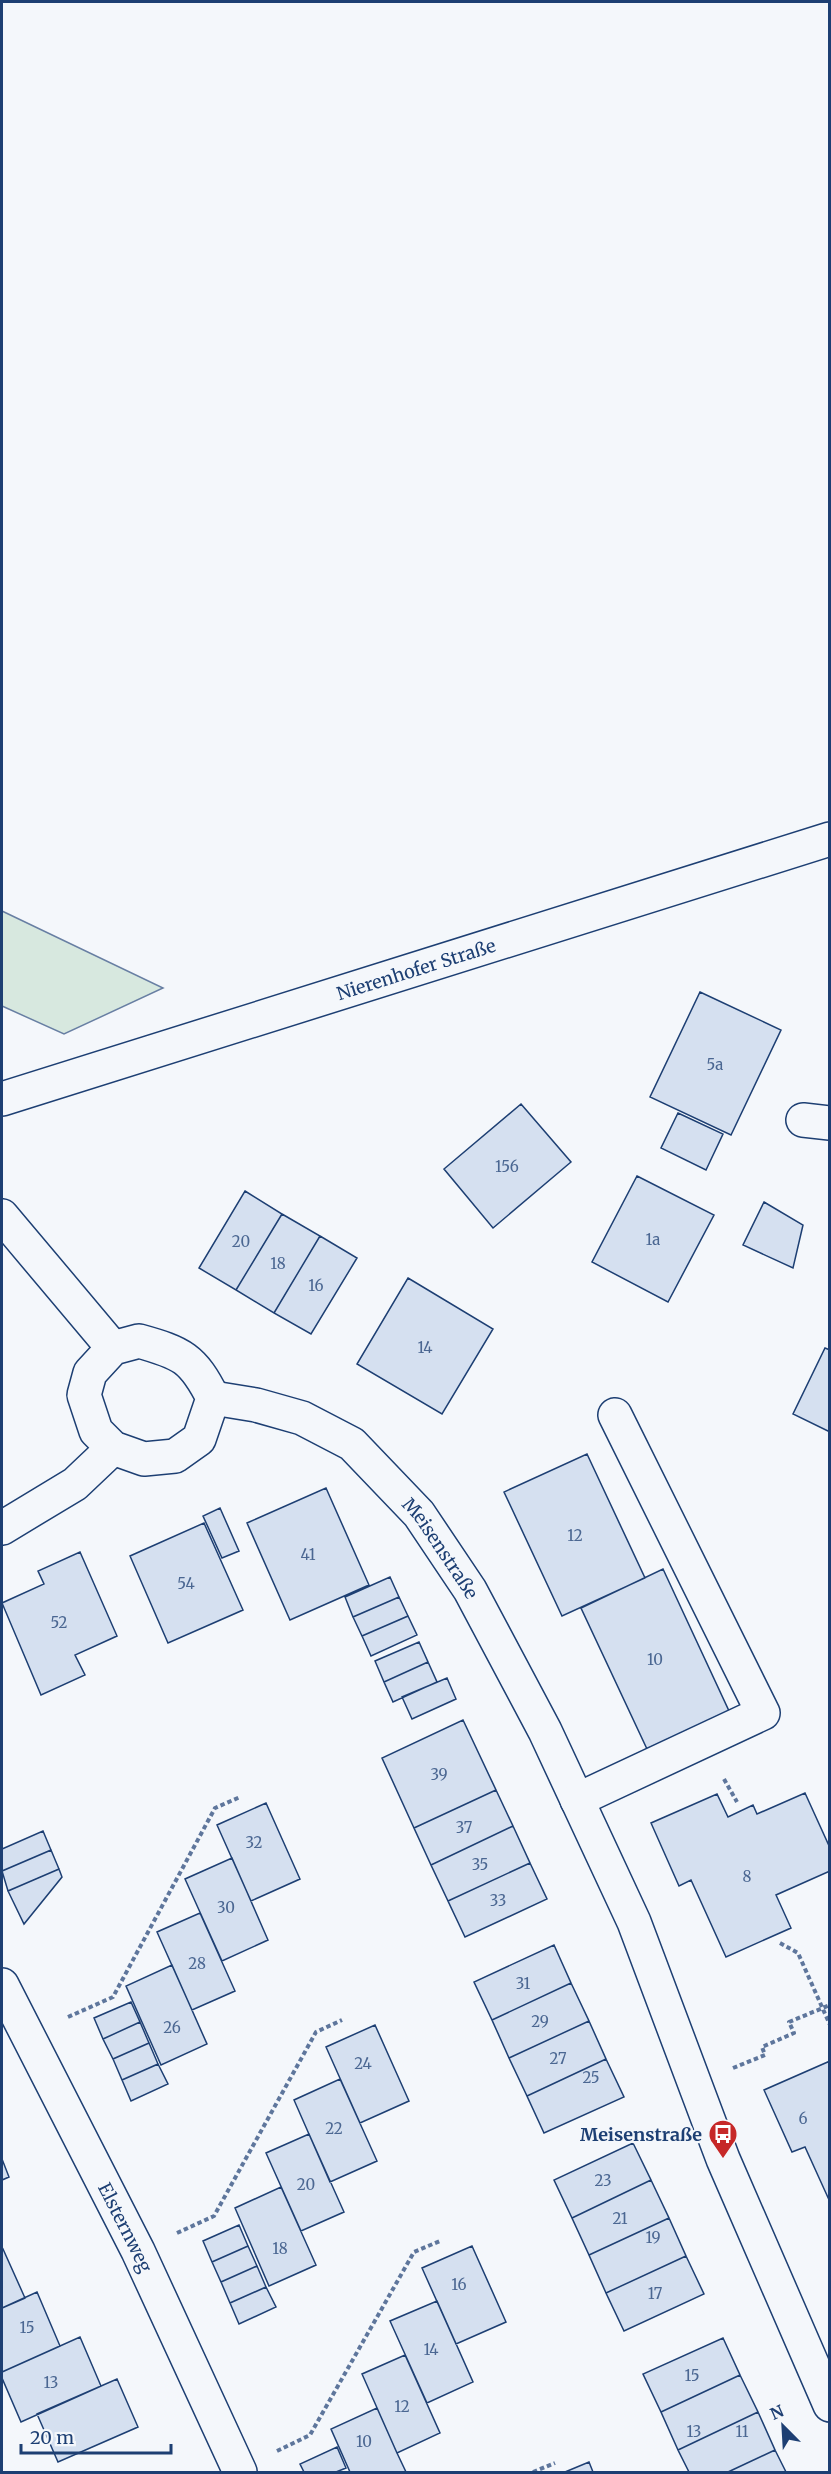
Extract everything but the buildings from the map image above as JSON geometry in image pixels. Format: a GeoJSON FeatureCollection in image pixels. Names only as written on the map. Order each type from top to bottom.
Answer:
{"type":"FeatureCollection","features":[{"type":"Feature","properties":{"kind":"street","name":"Nierenhofer Straße"},"geometry":{"type":"LineString","coordinates":[[2,1099],[830,839]]}},
{"type":"Feature","properties":{"kind":"street"},"geometry":{"type":"LineString","coordinates":[[2,1216],[113,1348]]}},
{"type":"Feature","properties":{"kind":"street"},"geometry":{"type":"LineString","coordinates":[[139,1341],[176,1351],[200,1372],[213,1398],[199,1439],[174,1456],[144,1459],[113,1448],[96,1431],[84,1395],[90,1373],[113,1348],[139,1341]]}},
{"type":"Feature","properties":{"kind":"street","name":"Meisenstraße"},"geometry":{"type":"LineString","coordinates":[[213,1398],[256,1405],[302,1418],[352,1444],[419,1514],[470,1590],[545,1731],[634,1922],[723,2159],[830,2405]]}},
{"type":"Feature","properties":{"kind":"street"},"geometry":{"type":"LineString","coordinates":[[577,1800],[763,1713],[615,1415]]}},
{"type":"Feature","properties":{"kind":"street"},"geometry":{"type":"LineString","coordinates":[[2,1528],[75,1484],[113,1448]]}},
{"type":"Feature","properties":{"kind":"street","name":"Elsternweg"},"geometry":{"type":"LineString","coordinates":[[2,1985],[138,2251],[239,2470]]}},
{"type":"Feature","properties":{"kind":"path"},"geometry":{"type":"LineString","coordinates":[[29,2035],[113,1997],[215,1808],[240,1797]]}},
{"type":"Feature","properties":{"kind":"path"},"geometry":{"type":"LineString","coordinates":[[780,1943],[798,1953],[830,2025]]}},
{"type":"Feature","properties":{"kind":"path"},"geometry":{"type":"LineString","coordinates":[[729,2070],[765,2055],[762,2047],[795,2033],[789,2022],[830,2005]]}},
{"type":"Feature","properties":{"kind":"path"},"geometry":{"type":"LineString","coordinates":[[138,2251],[214,2216],[316,2032],[342,2020]]}},
{"type":"Feature","properties":{"kind":"path"},"geometry":{"type":"LineString","coordinates":[[239,2470],[310,2435],[414,2252],[440,2241]]}},
{"type":"Feature","properties":{"kind":"path"},"geometry":{"type":"LineString","coordinates":[[533,2472],[555,2463]]}},
{"type":"Feature","properties":{"kind":"shaded area"},"geometry":{"type":"Polygon","coordinates":[[[2,911],[163,988],[64,1034],[2,1006],[2,911]]]}},
{"type":"Feature","properties":{"kind":"place","name":"Meisenstraße"},"geometry":{"type":"Point","coordinates":[723,2160]}}]}
